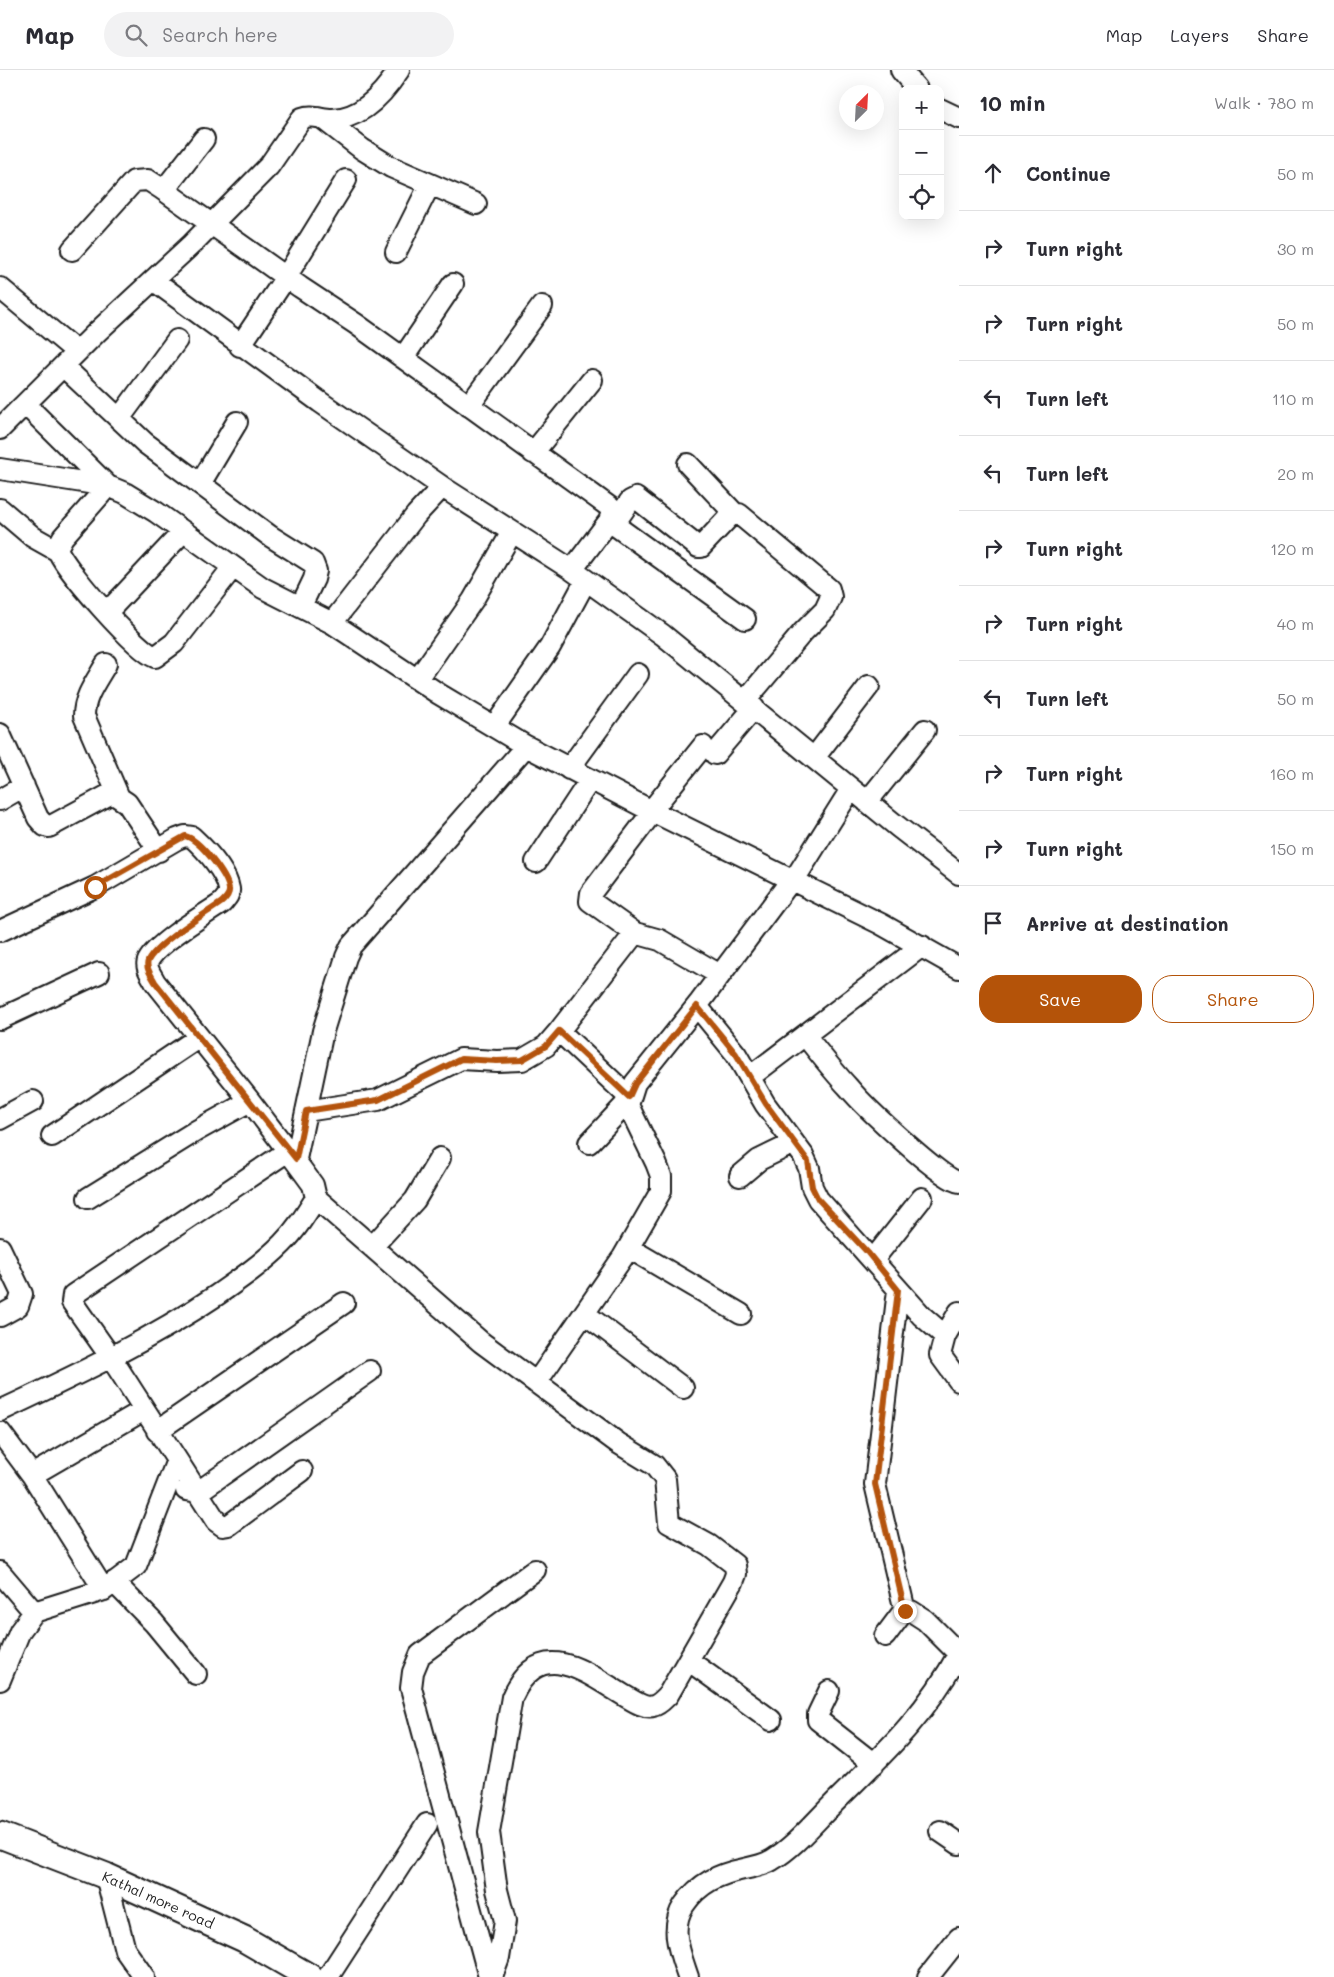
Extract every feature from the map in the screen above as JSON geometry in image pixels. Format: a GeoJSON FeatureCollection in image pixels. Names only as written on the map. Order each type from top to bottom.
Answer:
{"type":"FeatureCollection","features":[{"type":"Feature","properties":{"kind":"main road","name":"Kathal more road"},"geometry":{"type":"LineString","coordinates":[[0,1836],[106,1876],[244,1940],[310,1977]]}},
{"type":"Feature","properties":{"kind":"street"},"geometry":{"type":"LineString","coordinates":[[0,429],[70,359],[212,224],[269,166],[302,118],[308,116],[343,118],[374,102],[385,91],[399,70]]}},
{"type":"Feature","properties":{"kind":"street"},"geometry":{"type":"LineString","coordinates":[[901,70],[914,85]]}},
{"type":"Feature","properties":{"kind":"street"},"geometry":{"type":"LineString","coordinates":[[944,111],[959,118]]}},
{"type":"Feature","properties":{"kind":"street"},"geometry":{"type":"LineString","coordinates":[[322,118],[377,159],[476,204]]}},
{"type":"Feature","properties":{"kind":"street"},"geometry":{"type":"LineString","coordinates":[[164,190],[204,139]]}},
{"type":"Feature","properties":{"kind":"street"},"geometry":{"type":"LineString","coordinates":[[72,250],[116,198],[134,181],[148,180],[403,358],[611,508],[611,523]]}},
{"type":"Feature","properties":{"kind":"street"},"geometry":{"type":"LineString","coordinates":[[240,346],[286,277],[346,180]]}},
{"type":"Feature","properties":{"kind":"street"},"geometry":{"type":"LineString","coordinates":[[396,252],[430,184]]}},
{"type":"Feature","properties":{"kind":"street"},"geometry":{"type":"LineString","coordinates":[[153,280],[240,346],[442,486],[579,575],[663,635],[750,704],[867,802],[959,874]]}},
{"type":"Feature","properties":{"kind":"street"},"geometry":{"type":"LineString","coordinates":[[403,358],[453,284]]}},
{"type":"Feature","properties":{"kind":"street"},"geometry":{"type":"LineString","coordinates":[[0,288],[70,359],[119,419],[200,484],[270,536],[313,563],[316,571],[314,579],[301,606]]}},
{"type":"Feature","properties":{"kind":"street"},"geometry":{"type":"LineString","coordinates":[[469,406],[542,306]]}},
{"type":"Feature","properties":{"kind":"street"},"geometry":{"type":"LineString","coordinates":[[119,419],[177,340]]}},
{"type":"Feature","properties":{"kind":"street"},"geometry":{"type":"LineString","coordinates":[[533,453],[592,380]]}},
{"type":"Feature","properties":{"kind":"street"},"geometry":{"type":"LineString","coordinates":[[25,404],[108,486],[156,512],[263,588],[332,623],[418,680],[526,746],[651,811],[793,879],[922,946],[959,968]]}},
{"type":"Feature","properties":{"kind":"street"},"geometry":{"type":"LineString","coordinates":[[200,484],[236,422]]}},
{"type":"Feature","properties":{"kind":"street"},"geometry":{"type":"LineString","coordinates":[[688,464],[735,514],[746,519],[815,576],[831,592],[825,610],[803,632],[750,704],[651,811],[648,818],[590,893],[590,901],[635,933],[660,940],[720,975]]}},
{"type":"Feature","properties":{"kind":"street"},"geometry":{"type":"LineString","coordinates":[[0,469],[108,486]]}},
{"type":"Feature","properties":{"kind":"street"},"geometry":{"type":"LineString","coordinates":[[58,551],[58,546],[63,537],[108,486]]}},
{"type":"Feature","properties":{"kind":"street"},"geometry":{"type":"LineString","coordinates":[[332,623],[416,515],[442,486]]}},
{"type":"Feature","properties":{"kind":"street"},"geometry":{"type":"LineString","coordinates":[[494,727],[550,647],[579,575],[611,523],[630,501],[636,498],[698,548],[735,514]]}},
{"type":"Feature","properties":{"kind":"street"},"geometry":{"type":"LineString","coordinates":[[0,509],[33,537],[58,551],[78,580],[104,609],[144,651],[155,657],[160,656],[174,643],[233,567]]}},
{"type":"Feature","properties":{"kind":"street"},"geometry":{"type":"LineString","coordinates":[[611,523],[745,619]]}},
{"type":"Feature","properties":{"kind":"street"},"geometry":{"type":"LineString","coordinates":[[418,680],[473,600],[512,532]]}},
{"type":"Feature","properties":{"kind":"street"},"geometry":{"type":"LineString","coordinates":[[104,609],[114,605],[179,536]]}},
{"type":"Feature","properties":{"kind":"street"},"geometry":{"type":"LineString","coordinates":[[106,664],[89,694],[84,706],[84,716],[118,795],[127,803],[159,851]]}},
{"type":"Feature","properties":{"kind":"street"},"geometry":{"type":"LineString","coordinates":[[569,769],[638,674]]}},
{"type":"Feature","properties":{"kind":"street"},"geometry":{"type":"LineString","coordinates":[[814,758],[869,686]]}},
{"type":"Feature","properties":{"kind":"street"},"geometry":{"type":"LineString","coordinates":[[867,802],[924,730]]}},
{"type":"Feature","properties":{"kind":"street"},"geometry":{"type":"LineString","coordinates":[[0,734],[42,824],[49,827],[106,794],[118,795]]}},
{"type":"Feature","properties":{"kind":"street"},"geometry":{"type":"LineString","coordinates":[[302,1471],[229,1524],[223,1526],[216,1522],[110,1356],[72,1302],[73,1295],[292,1155],[306,1111],[323,1031],[351,946],[526,746]]}},
{"type":"Feature","properties":{"kind":"street"},"geometry":{"type":"LineString","coordinates":[[536,862],[590,780]]}},
{"type":"Feature","properties":{"kind":"street"},"geometry":{"type":"LineString","coordinates":[[0,800],[24,786]]}},
{"type":"Feature","properties":{"kind":"street"},"geometry":{"type":"LineString","coordinates":[[589,1143],[624,1106],[635,1084],[793,879],[851,789]]}},
{"type":"Feature","properties":{"kind":"street"},"geometry":{"type":"LineString","coordinates":[[0,931],[95,887],[185,836],[192,837],[223,875],[229,889],[228,895],[222,902],[164,944],[148,961],[147,968],[155,982],[292,1155],[316,1190],[316,1198],[300,1223],[283,1243],[253,1270],[168,1326],[0,1411]]}},
{"type":"Feature","properties":{"kind":"street"},"geometry":{"type":"LineString","coordinates":[[306,1111],[378,1100],[461,1059],[522,1060],[546,1046],[635,933]]}},
{"type":"Feature","properties":{"kind":"street"},"geometry":{"type":"LineString","coordinates":[[750,1076],[922,946]]}},
{"type":"Feature","properties":{"kind":"street"},"geometry":{"type":"LineString","coordinates":[[0,1019],[100,973]]}},
{"type":"Feature","properties":{"kind":"street"},"geometry":{"type":"LineString","coordinates":[[697,1006],[736,1054],[766,1104],[808,1161],[812,1187],[818,1199],[898,1290],[944,1336]]}},
{"type":"Feature","properties":{"kind":"street"},"geometry":{"type":"LineString","coordinates":[[559,1031],[629,1097]]}},
{"type":"Feature","properties":{"kind":"street"},"geometry":{"type":"LineString","coordinates":[[805,1035],[850,1090],[886,1125],[944,1175],[959,1182]]}},
{"type":"Feature","properties":{"kind":"street"},"geometry":{"type":"LineString","coordinates":[[52,1136],[198,1038]]}},
{"type":"Feature","properties":{"kind":"street"},"geometry":{"type":"LineString","coordinates":[[536,1383],[629,1248],[658,1198],[662,1186],[656,1164],[628,1105],[629,1097]]}},
{"type":"Feature","properties":{"kind":"street"},"geometry":{"type":"LineString","coordinates":[[0,1118],[33,1101]]}},
{"type":"Feature","properties":{"kind":"street"},"geometry":{"type":"LineString","coordinates":[[88,1198],[196,1131],[250,1101]]}},
{"type":"Feature","properties":{"kind":"street"},"geometry":{"type":"LineString","coordinates":[[740,1176],[759,1160],[794,1143]]}},
{"type":"Feature","properties":{"kind":"street"},"geometry":{"type":"LineString","coordinates":[[372,1247],[415,1200],[440,1158]]}},
{"type":"Feature","properties":{"kind":"street"},"geometry":{"type":"LineString","coordinates":[[316,1198],[481,1342],[618,1443],[654,1465],[665,1479],[670,1523],[709,1545],[735,1565],[736,1574],[733,1582],[668,1695],[652,1707],[634,1702],[573,1666],[559,1662],[538,1666],[519,1680],[512,1696],[489,1832],[497,1890],[505,1921],[500,1958],[491,1977]]}},
{"type":"Feature","properties":{"kind":"street"},"geometry":{"type":"LineString","coordinates":[[873,1260],[922,1198]]}},
{"type":"Feature","properties":{"kind":"street"},"geometry":{"type":"LineString","coordinates":[[0,1248],[22,1294],[18,1306],[0,1316]]}},
{"type":"Feature","properties":{"kind":"street"},"geometry":{"type":"LineString","coordinates":[[629,1248],[741,1314]]}},
{"type":"Feature","properties":{"kind":"street"},"geometry":{"type":"LineString","coordinates":[[898,1290],[875,1484],[905,1611]]}},
{"type":"Feature","properties":{"kind":"street"},"geometry":{"type":"LineString","coordinates":[[157,1431],[344,1302]]}},
{"type":"Feature","properties":{"kind":"street"},"geometry":{"type":"LineString","coordinates":[[959,1312],[944,1336],[940,1355],[959,1381]]}},
{"type":"Feature","properties":{"kind":"street"},"geometry":{"type":"LineString","coordinates":[[585,1314],[682,1388]]}},
{"type":"Feature","properties":{"kind":"street"},"geometry":{"type":"LineString","coordinates":[[166,1488],[198,1492],[370,1371]]}},
{"type":"Feature","properties":{"kind":"street"},"geometry":{"type":"LineString","coordinates":[[32,1475],[144,1410]]}},
{"type":"Feature","properties":{"kind":"street"},"geometry":{"type":"LineString","coordinates":[[0,1432],[109,1586],[154,1623],[196,1674]]}},
{"type":"Feature","properties":{"kind":"street"},"geometry":{"type":"LineString","coordinates":[[0,1680],[20,1631],[34,1612],[109,1586],[136,1566],[176,1460]]}},
{"type":"Feature","properties":{"kind":"street"},"geometry":{"type":"LineString","coordinates":[[491,1977],[411,1688],[413,1672],[420,1655],[535,1570]]}},
{"type":"Feature","properties":{"kind":"street"},"geometry":{"type":"LineString","coordinates":[[0,1572],[34,1612]]}},
{"type":"Feature","properties":{"kind":"street"},"geometry":{"type":"LineString","coordinates":[[885,1636],[905,1611]]}},
{"type":"Feature","properties":{"kind":"street"},"geometry":{"type":"LineString","coordinates":[[688,1977],[676,1932],[680,1912],[688,1899],[711,1879],[763,1865],[774,1860],[874,1764],[923,1711],[940,1687],[959,1654],[925,1620],[911,1611],[905,1611]]}},
{"type":"Feature","properties":{"kind":"street"},"geometry":{"type":"LineString","coordinates":[[688,1660],[771,1720]]}},
{"type":"Feature","properties":{"kind":"street"},"geometry":{"type":"LineString","coordinates":[[829,1692],[818,1714],[818,1720],[874,1764]]}},
{"type":"Feature","properties":{"kind":"street"},"geometry":{"type":"LineString","coordinates":[[328,1977],[427,1824]]}},
{"type":"Feature","properties":{"kind":"street"},"geometry":{"type":"LineString","coordinates":[[940,1832],[959,1844]]}},
{"type":"Feature","properties":{"kind":"street"},"geometry":{"type":"LineString","coordinates":[[106,1876],[125,1950],[144,1977]]}},
{"type":"Feature","properties":{"kind":"street"},"geometry":{"type":"LineString","coordinates":[[928,1977],[959,1938]]}},
{"type":"Feature","properties":{"kind":"route"},"geometry":{"type":"LineString","coordinates":[[95,887],[185,836],[192,837],[198,843],[223,875],[229,889],[228,895],[222,902],[164,944],[148,961],[147,968],[155,982],[198,1038],[296,1159],[306,1111],[378,1100],[390,1096],[434,1072],[465,1058],[497,1061],[522,1060],[533,1056],[546,1046],[559,1031],[629,1097],[635,1084],[697,1006],[736,1054],[766,1104],[808,1161],[812,1187],[818,1199],[868,1253],[898,1290],[875,1484],[905,1611]]}}]}
